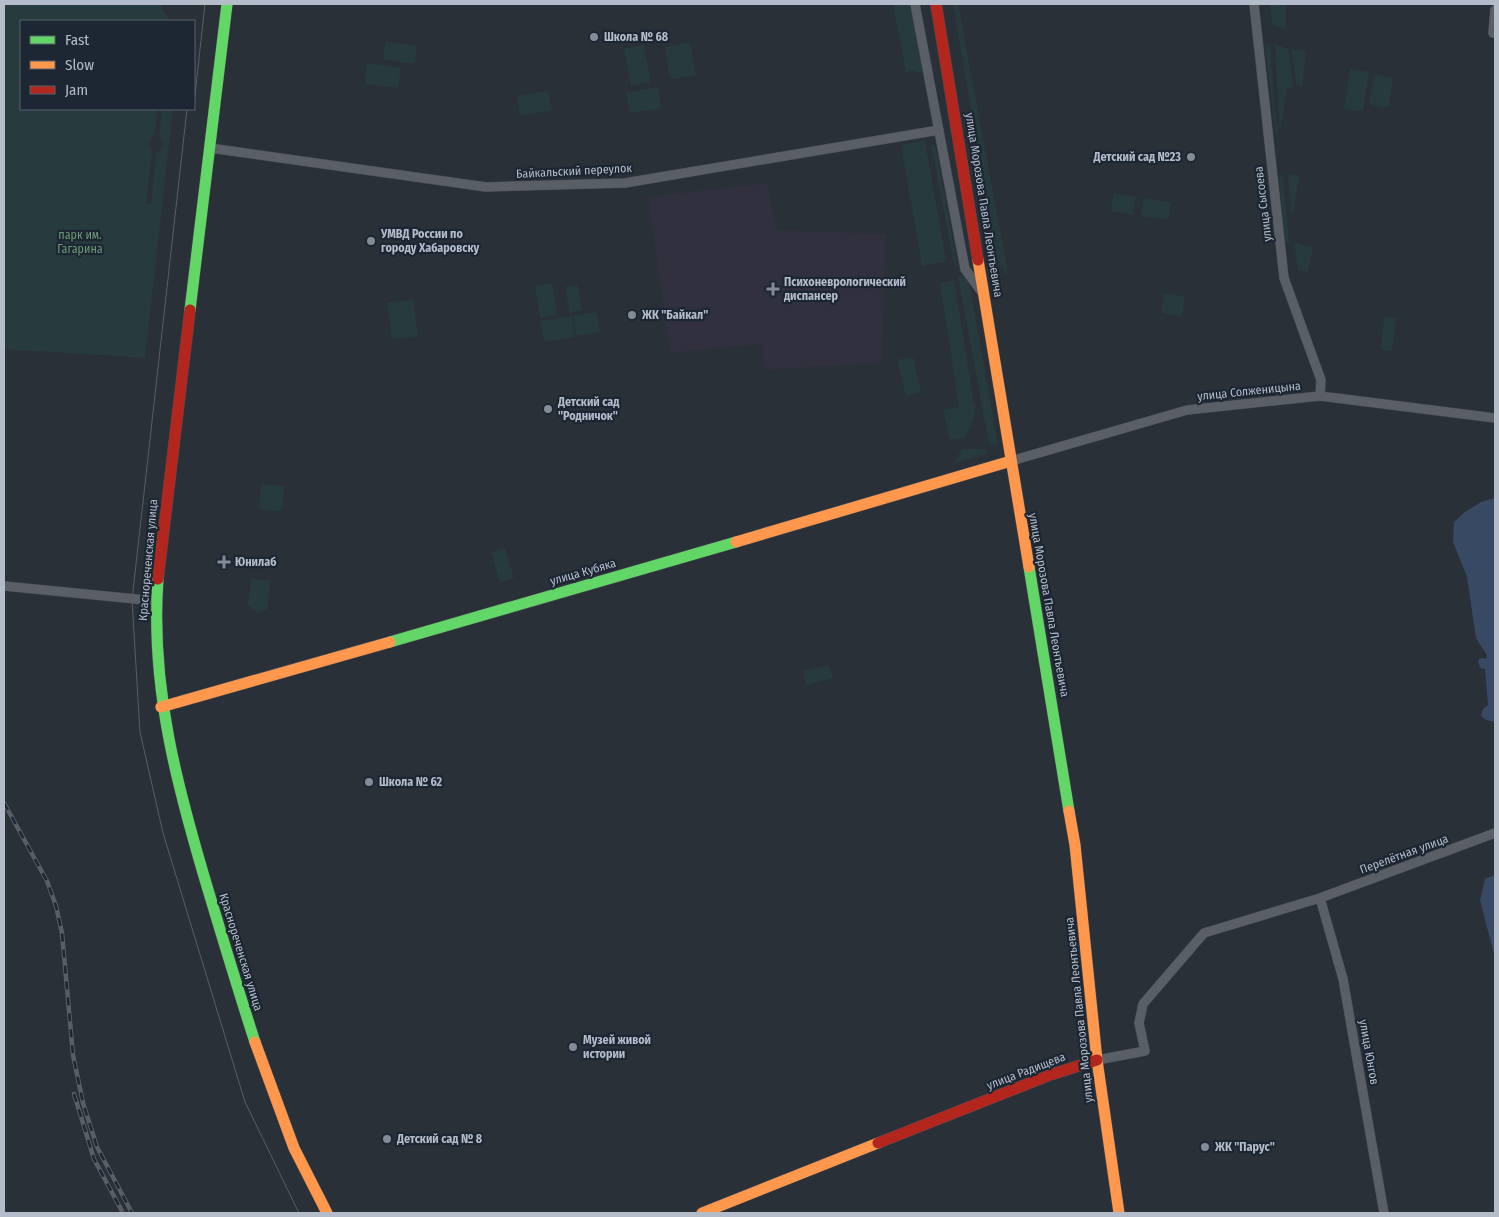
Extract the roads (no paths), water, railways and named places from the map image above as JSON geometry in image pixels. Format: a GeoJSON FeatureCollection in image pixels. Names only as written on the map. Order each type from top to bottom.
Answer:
{"type":"FeatureCollection","features":[{"type":"Feature","properties":{"kind":"main road","name":"Краснореченская улица"},"geometry":{"type":"LineString","coordinates":[[227,4],[156,601],[156,642],[161,707],[180,800],[266,1080],[294,1147],[327,1213]]}},
{"type":"Feature","properties":{"kind":"main road","name":"улица Морозова Павла Леонтьевича"},"geometry":{"type":"LineString","coordinates":[[936,4],[1075,845],[1097,1060],[1119,1213]]}},
{"type":"Feature","properties":{"kind":"main road","name":"улица Кубяка"},"geometry":{"type":"LineString","coordinates":[[161,707],[459,623],[1011,461]]}},
{"type":"Feature","properties":{"kind":"main road","name":"улица Радищева"},"geometry":{"type":"LineString","coordinates":[[706,1212],[1050,1075],[1097,1060]]}},
{"type":"Feature","properties":{"kind":"street"},"geometry":{"type":"LineString","coordinates":[[915,4],[965,269],[985,296]]}},
{"type":"Feature","properties":{"kind":"street","name":"улица Сысоева"},"geometry":{"type":"LineString","coordinates":[[1254,4],[1284,278],[1321,380],[1320,396]]}},
{"type":"Feature","properties":{"kind":"street"},"geometry":{"type":"LineString","coordinates":[[1493,33],[1495,10]]}},
{"type":"Feature","properties":{"kind":"street","name":"Байкальский переулок"},"geometry":{"type":"LineString","coordinates":[[210,148],[315,161],[486,187],[625,183],[938,130]]}},
{"type":"Feature","properties":{"kind":"street","name":"улица Солженицына"},"geometry":{"type":"LineString","coordinates":[[1011,461],[1188,410],[1320,396],[1495,418]]}},
{"type":"Feature","properties":{"kind":"street"},"geometry":{"type":"LineString","coordinates":[[4,586],[156,601]]}},
{"type":"Feature","properties":{"kind":"street","name":"Перелётная улица"},"geometry":{"type":"LineString","coordinates":[[1320,898],[1495,834]]}},
{"type":"Feature","properties":{"kind":"street","name":"улица Радищева"},"geometry":{"type":"LineString","coordinates":[[1097,1060],[1145,1051],[1139,1016],[1143,1004],[1204,933],[1320,898]]}},
{"type":"Feature","properties":{"kind":"street","name":"улица Юнгов"},"geometry":{"type":"LineString","coordinates":[[1320,898],[1343,979],[1384,1213]]}},
{"type":"Feature","properties":{"kind":"water"},"geometry":{"type":"Polygon","coordinates":[[[1495,498],[1495,722],[1486,720],[1481,716],[1483,709],[1488,705],[1485,669],[1480,668],[1478,660],[1481,658],[1486,659],[1487,655],[1476,638],[1467,577],[1453,542],[1454,522],[1481,502],[1495,498]]]}},
{"type":"Feature","properties":{"kind":"water"},"geometry":{"type":"Polygon","coordinates":[[[1495,875],[1495,958],[1480,900],[1485,879],[1495,875]]]}},
{"type":"Feature","properties":{"kind":"tram line"},"geometry":{"type":"LineString","coordinates":[[195,95],[205,4]]}},
{"type":"Feature","properties":{"kind":"tram line"},"geometry":{"type":"LineString","coordinates":[[187,110],[132,600],[140,732],[163,833],[245,1102],[299,1213]]}},
{"type":"Feature","properties":{"kind":"railway"},"geometry":{"type":"LineString","coordinates":[[4,803],[47,881],[56,906],[62,933],[73,1055],[83,1103],[97,1147],[132,1213]]}},
{"type":"Feature","properties":{"kind":"railway"},"geometry":{"type":"LineString","coordinates":[[74,1094],[94,1159],[123,1213]]}},
{"type":"Feature","properties":{"kind":"place","name":"Школа № 68"},"geometry":{"type":"Point","coordinates":[594,37]}},
{"type":"Feature","properties":{"kind":"place","name":"Детский сад №23"},"geometry":{"type":"Point","coordinates":[1191,157]}},
{"type":"Feature","properties":{"kind":"place","name":"УМВД России по городу Хабаровску"},"geometry":{"type":"Point","coordinates":[371,241]}},
{"type":"Feature","properties":{"kind":"place","name":"Психоневрологический диспансер"},"geometry":{"type":"Point","coordinates":[773,289]}},
{"type":"Feature","properties":{"kind":"place","name":"ЖК \"Байкал\""},"geometry":{"type":"Point","coordinates":[632,315]}},
{"type":"Feature","properties":{"kind":"place","name":"Детский сад \"Родничок\""},"geometry":{"type":"Point","coordinates":[548,409]}},
{"type":"Feature","properties":{"kind":"place","name":"Юнилаб"},"geometry":{"type":"Point","coordinates":[224,562]}},
{"type":"Feature","properties":{"kind":"place","name":"Школа № 62"},"geometry":{"type":"Point","coordinates":[369,782]}},
{"type":"Feature","properties":{"kind":"place","name":"Музей живой истории"},"geometry":{"type":"Point","coordinates":[573,1047]}},
{"type":"Feature","properties":{"kind":"place","name":"Детский сад № 8"},"geometry":{"type":"Point","coordinates":[387,1139]}},
{"type":"Feature","properties":{"kind":"place","name":"ЖК \"Парус\""},"geometry":{"type":"Point","coordinates":[1205,1147]}},
{"type":"Feature","properties":{"kind":"park label","name":"парк им. Гагарина"},"geometry":{"type":"Point","coordinates":[80,242]}}]}
